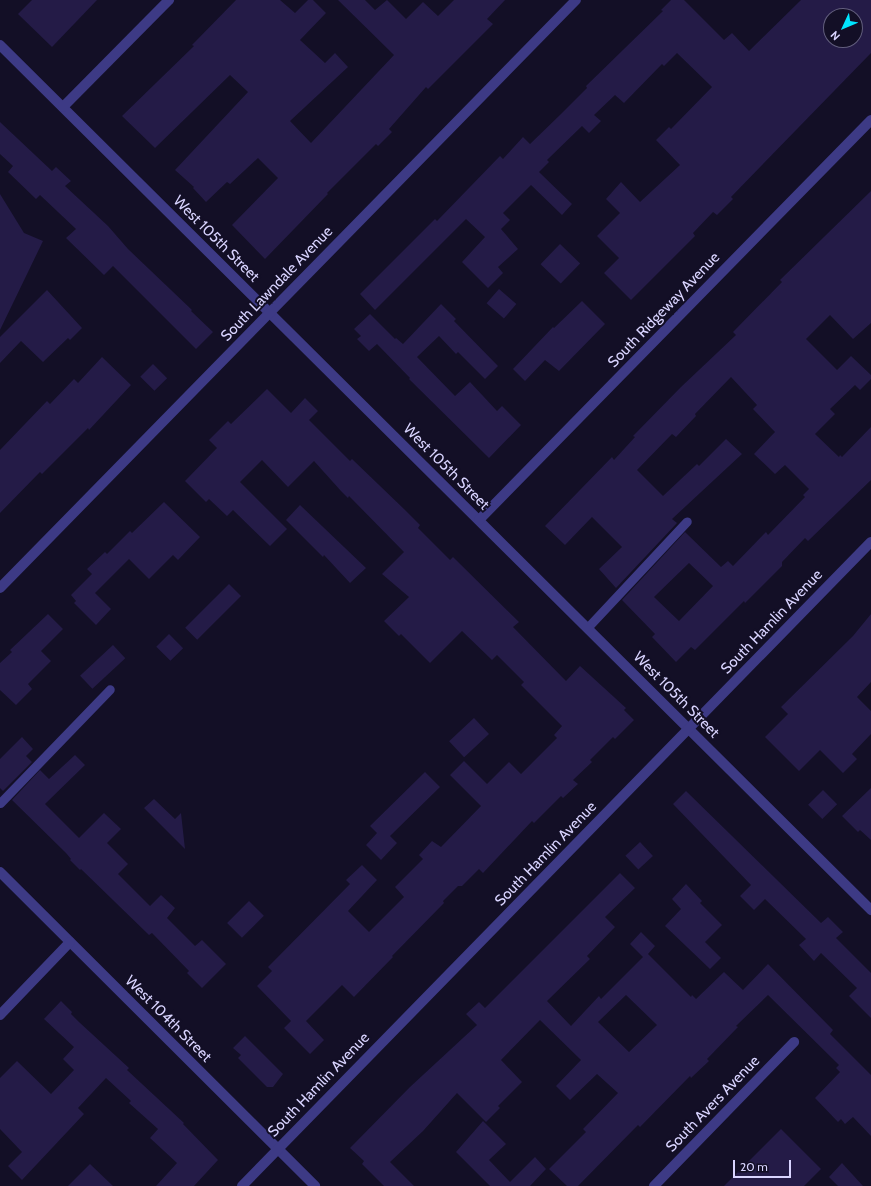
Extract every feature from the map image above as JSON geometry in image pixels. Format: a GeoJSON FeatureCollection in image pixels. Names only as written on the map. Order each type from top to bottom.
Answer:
{"type":"FeatureCollection","features":[{"type":"Feature","properties":{"kind":"street"},"geometry":{"type":"LineString","coordinates":[[63,107],[169,0]]}},
{"type":"Feature","properties":{"kind":"street","name":"South Lawndale Avenue"},"geometry":{"type":"LineString","coordinates":[[0,588],[576,0]]}},
{"type":"Feature","properties":{"kind":"street","name":"West 105th Street"},"geometry":{"type":"LineString","coordinates":[[0,45],[871,910]]}},
{"type":"Feature","properties":{"kind":"street","name":"South Ridgeway Avenue"},"geometry":{"type":"LineString","coordinates":[[479,520],[871,120]]}},
{"type":"Feature","properties":{"kind":"street","name":"South Hamlin Avenue"},"geometry":{"type":"LineString","coordinates":[[242,1186],[871,542]]}},
{"type":"Feature","properties":{"kind":"street","name":"West 104th Street"},"geometry":{"type":"LineString","coordinates":[[0,872],[315,1186]]}},
{"type":"Feature","properties":{"kind":"street"},"geometry":{"type":"LineString","coordinates":[[0,1015],[70,942]]}},
{"type":"Feature","properties":{"kind":"street","name":"South Avers Avenue"},"geometry":{"type":"LineString","coordinates":[[654,1186],[794,1042]]}},
{"type":"Feature","properties":{"kind":"lane"},"geometry":{"type":"LineString","coordinates":[[587,628],[688,522]]}},
{"type":"Feature","properties":{"kind":"lane"},"geometry":{"type":"LineString","coordinates":[[0,803],[110,689]]}},
{"type":"Feature","properties":{"kind":"building"},"geometry":{"type":"Polygon","coordinates":[[[32,0],[97,0],[52,47],[18,14],[32,0]]]}},
{"type":"Feature","properties":{"kind":"building"},"geometry":{"type":"Polygon","coordinates":[[[236,0],[280,0],[295,13],[308,0],[313,0],[326,13],[300,40],[325,63],[335,53],[348,67],[290,121],[311,143],[394,55],[338,0],[365,0],[375,10],[387,0],[406,19],[423,2],[438,16],[454,0],[505,0],[487,19],[493,24],[428,89],[426,87],[389,129],[392,132],[378,146],[376,144],[327,193],[328,194],[265,259],[232,225],[278,178],[258,158],[230,184],[227,182],[206,202],[193,188],[194,187],[175,170],[248,92],[230,75],[155,148],[122,116],[194,46],[192,45],[236,0]]]}},
{"type":"Feature","properties":{"kind":"building"},"geometry":{"type":"Polygon","coordinates":[[[671,0],[684,0],[724,40],[732,33],[749,51],[801,0],[871,0],[871,53],[731,197],[733,199],[717,215],[713,212],[693,233],[695,236],[631,300],[604,273],[619,258],[597,236],[620,213],[606,199],[621,182],[640,202],[680,165],[656,140],[669,127],[671,129],[712,87],[677,53],[664,66],[662,64],[624,103],[615,95],[594,115],[601,121],[589,133],[582,126],[547,160],[549,162],[539,172],[572,204],[562,215],[531,185],[503,213],[510,220],[501,229],[518,249],[498,267],[503,273],[488,288],[462,262],[485,237],[466,219],[375,310],[360,294],[435,219],[437,221],[500,156],[503,159],[523,137],[530,144],[587,88],[586,86],[663,11],[661,10],[671,0]]]}},
{"type":"Feature","properties":{"kind":"building"},"geometry":{"type":"Polygon","coordinates":[[[0,122],[52,171],[56,167],[71,181],[65,186],[108,226],[128,249],[213,332],[196,349],[113,266],[104,275],[66,238],[76,229],[40,195],[36,199],[8,172],[13,166],[0,154],[0,122]]]}},
{"type":"Feature","properties":{"kind":"building"},"geometry":{"type":"Polygon","coordinates":[[[871,191],[871,323],[853,339],[830,315],[806,339],[837,370],[851,356],[871,375],[871,379],[860,390],[855,385],[830,409],[835,414],[815,434],[839,457],[840,455],[842,457],[871,427],[871,480],[808,541],[805,538],[782,562],[782,566],[745,603],[744,601],[695,650],[691,647],[676,662],[652,637],[655,634],[622,600],[685,532],[721,567],[728,561],[733,566],[766,532],[768,535],[805,497],[803,495],[809,489],[785,465],[775,474],[754,454],[775,432],[753,409],[757,405],[731,377],[695,414],[696,416],[676,437],[672,434],[637,470],[663,496],[697,464],[699,466],[726,439],[742,454],[672,519],[677,523],[616,588],[599,569],[622,547],[592,517],[565,545],[545,526],[612,457],[614,460],[635,437],[633,436],[681,387],[736,335],[733,332],[782,282],[780,280],[871,191]],[[689,563],[654,597],[679,621],[713,586],[689,563]]]}},
{"type":"Feature","properties":{"kind":"building"},"geometry":{"type":"Polygon","coordinates":[[[0,194],[24,233],[43,241],[0,330],[0,194]]]}},
{"type":"Feature","properties":{"kind":"building"},"geometry":{"type":"Polygon","coordinates":[[[560,244],[580,263],[561,284],[541,264],[560,244]]]}},
{"type":"Feature","properties":{"kind":"building"},"geometry":{"type":"Polygon","coordinates":[[[499,289],[516,304],[504,318],[487,303],[499,289]]]}},
{"type":"Feature","properties":{"kind":"building"},"geometry":{"type":"Polygon","coordinates":[[[47,290],[82,328],[70,340],[68,338],[43,362],[21,341],[0,363],[0,337],[47,290]]]}},
{"type":"Feature","properties":{"kind":"building"},"geometry":{"type":"Polygon","coordinates":[[[582,301],[605,324],[559,371],[545,360],[525,381],[513,369],[553,327],[554,328],[582,301]]]}},
{"type":"Feature","properties":{"kind":"building"},"geometry":{"type":"Polygon","coordinates":[[[441,304],[456,319],[454,321],[498,366],[485,379],[458,352],[456,354],[439,336],[417,357],[455,396],[470,382],[497,411],[502,406],[521,425],[489,458],[409,379],[410,378],[377,344],[369,351],[357,339],[361,336],[354,329],[370,314],[395,339],[396,338],[403,344],[441,304]]]}},
{"type":"Feature","properties":{"kind":"building"},"geometry":{"type":"Polygon","coordinates":[[[102,357],[131,385],[89,430],[88,428],[42,474],[40,472],[0,513],[0,450],[47,401],[50,404],[74,379],[78,383],[102,357]]]}},
{"type":"Feature","properties":{"kind":"building"},"geometry":{"type":"Polygon","coordinates":[[[153,364],[167,378],[154,391],[140,377],[153,364]]]}},
{"type":"Feature","properties":{"kind":"building"},"geometry":{"type":"Polygon","coordinates":[[[267,389],[291,413],[305,398],[318,411],[309,420],[350,461],[352,459],[404,509],[420,525],[418,528],[450,560],[453,557],[519,622],[513,627],[566,681],[580,666],[626,708],[624,710],[634,720],[615,739],[613,737],[590,760],[592,762],[573,780],[578,784],[563,798],[561,796],[534,823],[532,821],[483,873],[479,869],[462,886],[458,886],[443,901],[444,903],[354,997],[342,985],[306,1021],[324,1040],[310,1054],[284,1028],[291,1021],[257,986],[272,971],[268,967],[350,884],[346,880],[362,865],[377,880],[348,911],[369,932],[404,897],[395,887],[423,859],[419,855],[432,841],[441,847],[481,806],[450,775],[464,761],[487,784],[509,762],[521,774],[557,738],[554,735],[562,726],[521,685],[524,682],[497,655],[492,660],[462,631],[430,663],[401,634],[399,636],[384,621],[409,597],[382,574],[404,552],[349,496],[348,498],[341,491],[314,461],[288,487],[262,460],[240,482],[287,529],[270,546],[233,510],[227,516],[209,499],[206,502],[185,481],[217,448],[209,440],[228,421],[231,424],[267,389]]]}},
{"type":"Feature","properties":{"kind":"building"},"geometry":{"type":"Polygon","coordinates":[[[164,502],[200,537],[178,560],[173,555],[149,579],[129,559],[95,593],[111,609],[96,625],[74,603],[76,601],[71,595],[92,574],[87,569],[105,552],[107,554],[130,531],[132,533],[164,502]]]}},
{"type":"Feature","properties":{"kind":"building"},"geometry":{"type":"Polygon","coordinates":[[[300,505],[366,568],[350,583],[324,555],[323,557],[286,520],[300,505]]]}},
{"type":"Feature","properties":{"kind":"building"},"geometry":{"type":"Polygon","coordinates":[[[229,584],[241,596],[197,640],[185,628],[229,584]]]}},
{"type":"Feature","properties":{"kind":"building"},"geometry":{"type":"Polygon","coordinates":[[[48,614],[63,629],[41,651],[51,661],[28,684],[32,689],[16,705],[0,690],[0,663],[12,652],[10,650],[48,614]]]}},
{"type":"Feature","properties":{"kind":"building"},"geometry":{"type":"Polygon","coordinates":[[[871,614],[871,682],[857,697],[871,711],[871,734],[852,754],[857,759],[843,773],[820,750],[799,771],[765,737],[788,714],[781,707],[853,636],[871,614]]]}},
{"type":"Feature","properties":{"kind":"building"},"geometry":{"type":"Polygon","coordinates":[[[169,634],[183,648],[170,661],[156,647],[169,634]]]}},
{"type":"Feature","properties":{"kind":"building"},"geometry":{"type":"Polygon","coordinates":[[[113,645],[125,658],[92,689],[80,676],[113,645]]]}},
{"type":"Feature","properties":{"kind":"building"},"geometry":{"type":"Polygon","coordinates":[[[474,718],[489,734],[464,757],[449,741],[474,718]]]}},
{"type":"Feature","properties":{"kind":"building"},"geometry":{"type":"Polygon","coordinates":[[[22,737],[33,749],[26,756],[32,762],[3,791],[0,788],[0,759],[22,737]]]}},
{"type":"Feature","properties":{"kind":"building"},"geometry":{"type":"Polygon","coordinates":[[[75,755],[85,765],[45,804],[79,838],[104,813],[121,829],[107,843],[128,864],[118,874],[150,906],[161,895],[175,908],[167,918],[195,946],[202,940],[226,964],[202,988],[187,973],[189,971],[152,933],[149,935],[81,869],[80,870],[70,860],[71,859],[66,853],[12,800],[40,770],[49,779],[75,755]]]}},
{"type":"Feature","properties":{"kind":"building"},"geometry":{"type":"Polygon","coordinates":[[[425,772],[440,787],[390,836],[397,843],[381,860],[366,845],[377,833],[370,826],[425,772]]]}},
{"type":"Feature","properties":{"kind":"building"},"geometry":{"type":"Polygon","coordinates":[[[871,788],[871,840],[860,830],[858,832],[842,816],[871,788]]]}},
{"type":"Feature","properties":{"kind":"building"},"geometry":{"type":"Polygon","coordinates":[[[823,790],[837,804],[822,819],[808,805],[823,790]]]}},
{"type":"Feature","properties":{"kind":"building"},"geometry":{"type":"Polygon","coordinates":[[[686,791],[821,923],[828,917],[843,932],[836,938],[871,973],[871,1018],[849,996],[857,988],[821,953],[814,961],[799,945],[806,939],[765,899],[754,910],[740,896],[751,885],[673,804],[686,791]]]}},
{"type":"Feature","properties":{"kind":"building"},"geometry":{"type":"Polygon","coordinates":[[[154,799],[175,819],[181,813],[185,849],[144,808],[154,799]]]}},
{"type":"Feature","properties":{"kind":"building"},"geometry":{"type":"Polygon","coordinates":[[[640,842],[653,856],[638,870],[625,856],[640,842]]]}},
{"type":"Feature","properties":{"kind":"building"},"geometry":{"type":"Polygon","coordinates":[[[620,873],[635,888],[605,917],[615,927],[587,956],[590,959],[547,1001],[571,1026],[599,996],[601,999],[643,957],[630,944],[641,932],[655,946],[648,954],[691,997],[692,995],[696,999],[724,972],[743,990],[768,964],[833,1030],[830,1034],[871,1075],[871,1136],[853,1117],[845,1124],[841,1119],[838,1122],[815,1098],[840,1072],[836,1068],[839,1065],[768,995],[736,1026],[738,1027],[707,1059],[709,1061],[691,1078],[690,1076],[640,1127],[638,1125],[578,1186],[567,1186],[549,1169],[586,1132],[583,1129],[618,1093],[597,1074],[570,1100],[556,1086],[581,1060],[540,1020],[501,1060],[522,1082],[498,1106],[500,1108],[486,1122],[457,1093],[423,1131],[390,1162],[414,1186],[384,1186],[362,1164],[364,1161],[350,1148],[410,1087],[477,1025],[466,1014],[479,1002],[485,1008],[620,873]],[[626,995],[598,1022],[629,1052],[657,1025],[626,995]]]}},
{"type":"Feature","properties":{"kind":"building"},"geometry":{"type":"Polygon","coordinates":[[[686,884],[702,901],[700,903],[722,925],[705,942],[721,958],[710,969],[665,926],[681,909],[672,899],[686,884]]]}},
{"type":"Feature","properties":{"kind":"building"},"geometry":{"type":"Polygon","coordinates":[[[249,901],[264,916],[242,938],[227,923],[249,901]]]}},
{"type":"Feature","properties":{"kind":"building"},"geometry":{"type":"Polygon","coordinates":[[[61,1001],[72,1012],[71,1014],[129,1068],[127,1070],[184,1123],[183,1124],[218,1160],[194,1186],[156,1186],[177,1163],[150,1138],[158,1129],[129,1103],[131,1101],[106,1078],[78,1108],[84,1114],[22,1180],[8,1166],[22,1152],[0,1129],[0,1078],[17,1061],[51,1094],[74,1070],[63,1059],[74,1047],[44,1019],[61,1001]]]}},
{"type":"Feature","properties":{"kind":"building"},"geometry":{"type":"Polygon","coordinates":[[[245,1036],[283,1074],[273,1087],[267,1087],[238,1058],[241,1055],[233,1048],[245,1036]]]}},
{"type":"Feature","properties":{"kind":"building"},"geometry":{"type":"Polygon","coordinates":[[[483,1121],[506,1144],[489,1160],[510,1182],[535,1157],[546,1169],[530,1186],[490,1186],[456,1152],[483,1121]]]}},
{"type":"Feature","properties":{"kind":"building"},"geometry":{"type":"Polygon","coordinates":[[[781,1129],[821,1169],[804,1186],[724,1186],[781,1129]]]}},
{"type":"Feature","properties":{"kind":"building"},"geometry":{"type":"Polygon","coordinates":[[[842,1163],[863,1186],[838,1186],[829,1177],[842,1163]]]}},
{"type":"Feature","properties":{"kind":"building"},"geometry":{"type":"Polygon","coordinates":[[[90,1164],[113,1186],[68,1186],[90,1164]]]}}]}
